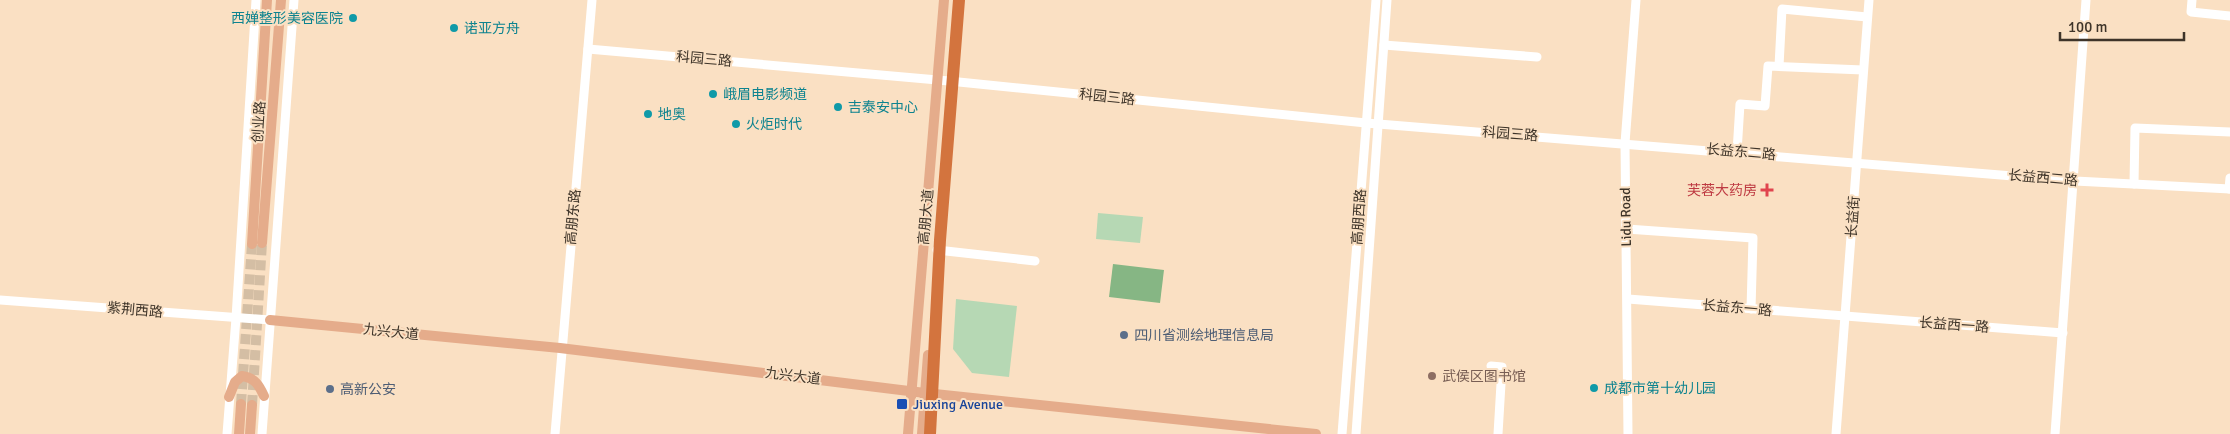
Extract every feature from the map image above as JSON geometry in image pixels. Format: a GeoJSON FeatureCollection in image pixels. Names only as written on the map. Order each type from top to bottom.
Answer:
{"type":"FeatureCollection","features":[{"type":"Feature","properties":{"kind":"highway"},"geometry":{"type":"LineString","coordinates":[[927,432],[957,0]]}},
{"type":"Feature","properties":{"kind":"highway"},"geometry":{"type":"LineString","coordinates":[[927,432],[939,382],[952,185],[954,140],[943,80]]}},
{"type":"Feature","properties":{"kind":"main road","name":"创业路"},"geometry":{"type":"LineString","coordinates":[[267,0],[257,243],[281,0]]}},
{"type":"Feature","properties":{"kind":"main road","name":"高朋大道"},"geometry":{"type":"LineString","coordinates":[[927,432],[925,393],[937,250],[944,0]]}},
{"type":"Feature","properties":{"kind":"main road","name":"高朋大道"},"geometry":{"type":"LineString","coordinates":[[908,434],[943,80],[957,0]]}},
{"type":"Feature","properties":{"kind":"main road","name":"九兴大道"},"geometry":{"type":"LineString","coordinates":[[270,320],[560,348],[925,393],[1316,434]]}},
{"type":"Feature","properties":{"kind":"main road"},"geometry":{"type":"LineString","coordinates":[[229,398],[235,382],[242,376],[249,377],[259,384],[264,396]]}},
{"type":"Feature","properties":{"kind":"main road"},"geometry":{"type":"LineString","coordinates":[[239,434],[241,404]]}},
{"type":"Feature","properties":{"kind":"main road"},"geometry":{"type":"LineString","coordinates":[[250,434],[252,405]]}},
{"type":"Feature","properties":{"kind":"street"},"geometry":{"type":"LineString","coordinates":[[227,434],[256,0]]}},
{"type":"Feature","properties":{"kind":"street"},"geometry":{"type":"LineString","coordinates":[[262,434],[294,0]]}},
{"type":"Feature","properties":{"kind":"street","name":"高朋东路"},"geometry":{"type":"LineString","coordinates":[[555,434],[560,348],[592,0]]}},
{"type":"Feature","properties":{"kind":"street","name":"高朋西路"},"geometry":{"type":"LineString","coordinates":[[1342,434],[1376,0]]}},
{"type":"Feature","properties":{"kind":"street","name":"高朋西路"},"geometry":{"type":"LineString","coordinates":[[1356,434],[1387,0]]}},
{"type":"Feature","properties":{"kind":"street","name":"Lidu Road"},"geometry":{"type":"LineString","coordinates":[[1628,434],[1625,142],[1636,0]]}},
{"type":"Feature","properties":{"kind":"street","name":"长益街"},"geometry":{"type":"LineString","coordinates":[[1836,434],[1868,0]]}},
{"type":"Feature","properties":{"kind":"street"},"geometry":{"type":"LineString","coordinates":[[2055,434],[2086,0]]}},
{"type":"Feature","properties":{"kind":"street"},"geometry":{"type":"LineString","coordinates":[[2192,0],[2191,12],[2230,16]]}},
{"type":"Feature","properties":{"kind":"street"},"geometry":{"type":"LineString","coordinates":[[1779,66],[1782,9],[1867,17]]}},
{"type":"Feature","properties":{"kind":"street"},"geometry":{"type":"LineString","coordinates":[[1384,45],[1537,57]]}},
{"type":"Feature","properties":{"kind":"street","name":"科园三路"},"geometry":{"type":"LineString","coordinates":[[588,49],[943,80],[1377,124],[1625,142]]}},
{"type":"Feature","properties":{"kind":"street"},"geometry":{"type":"LineString","coordinates":[[1737,152],[1740,104],[1765,106],[1768,66],[1863,70]]}},
{"type":"Feature","properties":{"kind":"street"},"geometry":{"type":"LineString","coordinates":[[2134,184],[2135,128],[2230,132]]}},
{"type":"Feature","properties":{"kind":"street","name":"长益东二路"},"geometry":{"type":"LineString","coordinates":[[1625,142],[1857,162]]}},
{"type":"Feature","properties":{"kind":"street","name":"长益西二路"},"geometry":{"type":"LineString","coordinates":[[1857,162],[2074,181],[2230,189]]}},
{"type":"Feature","properties":{"kind":"street"},"geometry":{"type":"LineString","coordinates":[[2230,178],[2230,189]]}},
{"type":"Feature","properties":{"kind":"street"},"geometry":{"type":"LineString","coordinates":[[1627,228],[1753,238],[1751,309]]}},
{"type":"Feature","properties":{"kind":"street"},"geometry":{"type":"LineString","coordinates":[[937,250],[1036,261]]}},
{"type":"Feature","properties":{"kind":"street","name":"长益东一路"},"geometry":{"type":"LineString","coordinates":[[1628,299],[1846,317]]}},
{"type":"Feature","properties":{"kind":"street","name":"紫荆西路"},"geometry":{"type":"LineString","coordinates":[[0,300],[270,320]]}},
{"type":"Feature","properties":{"kind":"street","name":"长益西一路"},"geometry":{"type":"LineString","coordinates":[[1846,317],[2063,333]]}},
{"type":"Feature","properties":{"kind":"street"},"geometry":{"type":"LineString","coordinates":[[1492,366],[1502,366],[1496,396],[1498,434]]}},
{"type":"Feature","properties":{"kind":"green space"},"geometry":{"type":"Polygon","coordinates":[[[1098,213],[1143,217],[1140,243],[1096,239],[1098,213]]]}},
{"type":"Feature","properties":{"kind":"green space"},"geometry":{"type":"Polygon","coordinates":[[[1113,264],[1164,270],[1160,303],[1109,297],[1113,264]]]}},
{"type":"Feature","properties":{"kind":"green space"},"geometry":{"type":"Polygon","coordinates":[[[956,299],[1017,306],[1009,377],[972,373],[953,349],[956,299]]]}},
{"type":"Feature","properties":{"kind":"tunnel"},"geometry":{"type":"LineString","coordinates":[[252,405],[262,243]]}},
{"type":"Feature","properties":{"kind":"tunnel"},"geometry":{"type":"LineString","coordinates":[[241,404],[252,244]]}},
{"type":"Feature","properties":{"kind":"place","name":"西婵整形美容医院"},"geometry":{"type":"Point","coordinates":[353,18]}},
{"type":"Feature","properties":{"kind":"place","name":"诺亚方舟"},"geometry":{"type":"Point","coordinates":[454,28]}},
{"type":"Feature","properties":{"kind":"place","name":"峨眉电影频道"},"geometry":{"type":"Point","coordinates":[713,94]}},
{"type":"Feature","properties":{"kind":"place","name":"吉泰安中心"},"geometry":{"type":"Point","coordinates":[838,107]}},
{"type":"Feature","properties":{"kind":"place","name":"地奥"},"geometry":{"type":"Point","coordinates":[648,114]}},
{"type":"Feature","properties":{"kind":"place","name":"火炬时代"},"geometry":{"type":"Point","coordinates":[736,124]}},
{"type":"Feature","properties":{"kind":"place","name":"芙蓉大药房"},"geometry":{"type":"Point","coordinates":[1767,190]}},
{"type":"Feature","properties":{"kind":"place","name":"四川省测绘地理信息局"},"geometry":{"type":"Point","coordinates":[1124,335]}},
{"type":"Feature","properties":{"kind":"place","name":"武侯区图书馆"},"geometry":{"type":"Point","coordinates":[1432,376]}},
{"type":"Feature","properties":{"kind":"place","name":"成都市第十幼儿园"},"geometry":{"type":"Point","coordinates":[1594,388]}},
{"type":"Feature","properties":{"kind":"place","name":"高新公安"},"geometry":{"type":"Point","coordinates":[330,389]}},
{"type":"Feature","properties":{"kind":"place","name":"Jiuxing Avenue"},"geometry":{"type":"Point","coordinates":[902,404]}}]}
